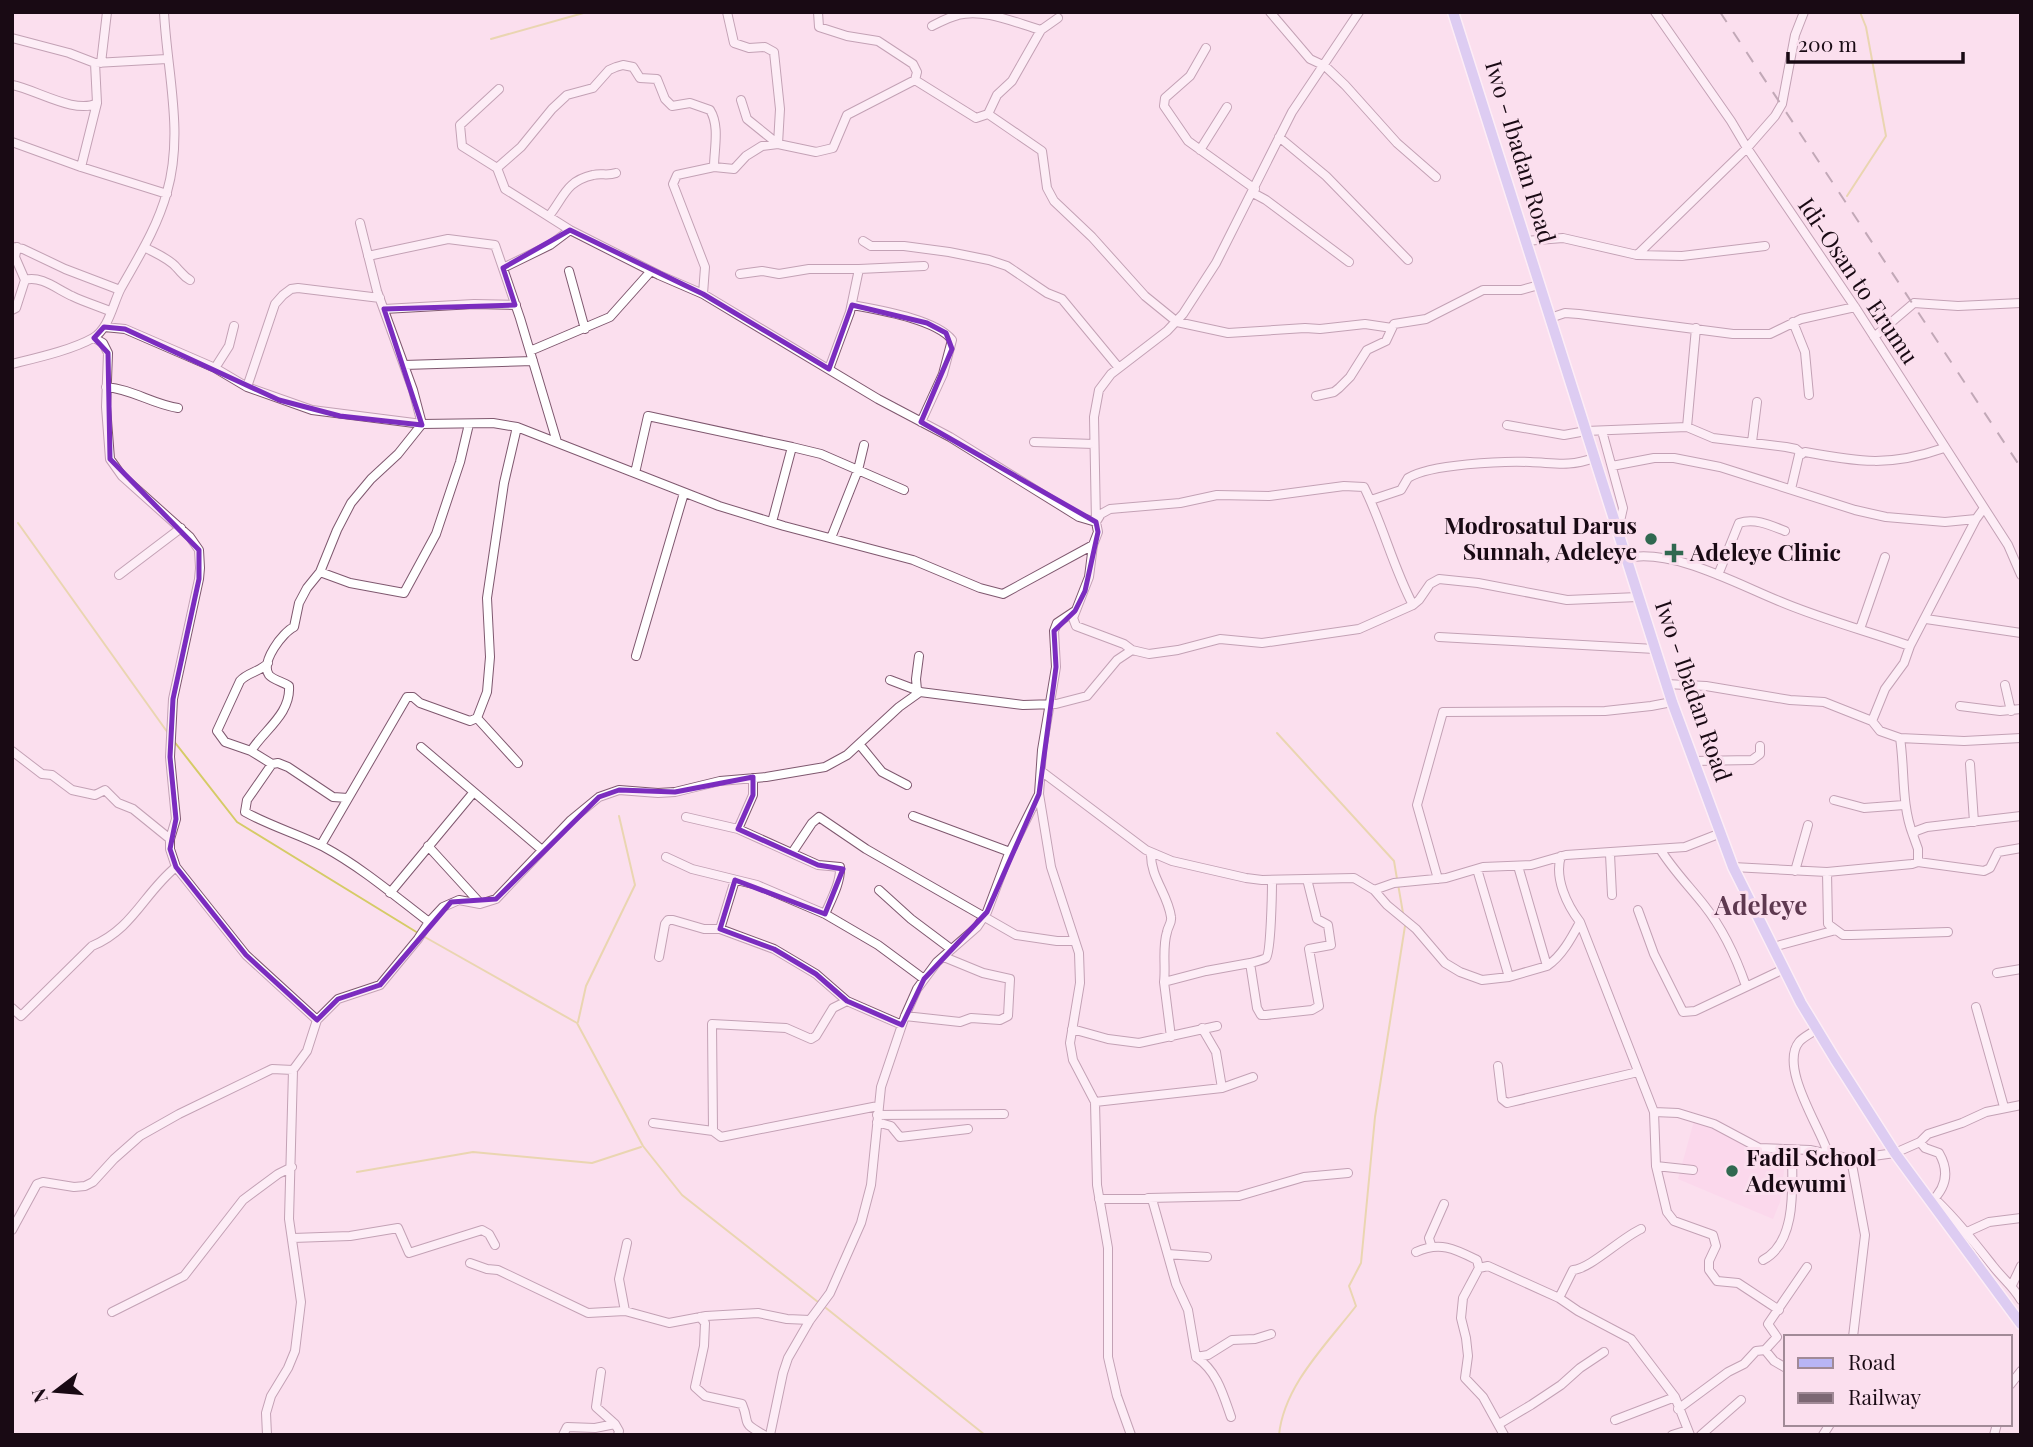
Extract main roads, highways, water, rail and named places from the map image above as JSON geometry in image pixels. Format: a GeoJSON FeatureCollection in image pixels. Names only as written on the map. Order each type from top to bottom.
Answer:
{"type":"FeatureCollection","features":[{"type":"Feature","properties":{"kind":"main road","name":"Iwo - Ibadan Road"},"geometry":{"type":"LineString","coordinates":[[1453,12],[1627,558],[1637,597],[1672,702],[1733,867],[1817,1029],[1886,1139],[2021,1324]]}},
{"type":"Feature","properties":{"kind":"waterway"},"geometry":{"type":"LineString","coordinates":[[491,39],[587,12]]}},
{"type":"Feature","properties":{"kind":"waterway"},"geometry":{"type":"LineString","coordinates":[[1847,196],[1886,136],[1866,27],[1860,12]]}},
{"type":"Feature","properties":{"kind":"waterway"},"geometry":{"type":"LineString","coordinates":[[18,523],[168,733]]}},
{"type":"Feature","properties":{"kind":"waterway"},"geometry":{"type":"LineString","coordinates":[[1277,733],[1394,861],[1397,879]]}},
{"type":"Feature","properties":{"kind":"waterway"},"geometry":{"type":"LineString","coordinates":[[173,740],[237,822],[418,933]]}},
{"type":"Feature","properties":{"kind":"waterway"},"geometry":{"type":"LineString","coordinates":[[578,1022],[586,986],[635,885],[619,816]]}},
{"type":"Feature","properties":{"kind":"waterway"},"geometry":{"type":"LineString","coordinates":[[1398,884],[1403,913]]}},
{"type":"Feature","properties":{"kind":"waterway"},"geometry":{"type":"LineString","coordinates":[[1279,1435],[1289,1399],[1298,1382],[1356,1306],[1349,1286],[1361,1263],[1375,1117],[1405,926]]}},
{"type":"Feature","properties":{"kind":"waterway"},"geometry":{"type":"LineString","coordinates":[[423,936],[577,1023],[643,1146],[682,1195],[818,1302]]}},
{"type":"Feature","properties":{"kind":"waterway"},"geometry":{"type":"LineString","coordinates":[[357,1172],[473,1152],[592,1163],[641,1147]]}},
{"type":"Feature","properties":{"kind":"waterway"},"geometry":{"type":"LineString","coordinates":[[826,1308],[985,1435]]}},
{"type":"Feature","properties":{"kind":"railway"},"geometry":{"type":"LineString","coordinates":[[1720,12],[2021,468]]}},
{"type":"Feature","properties":{"kind":"place","name":"Modrosatul Darus Sunnah, Adeleye"},"geometry":{"type":"Point","coordinates":[1651,539]}},
{"type":"Feature","properties":{"kind":"place","name":"Adeleye Clinic"},"geometry":{"type":"Point","coordinates":[1674,553]}},
{"type":"Feature","properties":{"kind":"place","name":"Fadil School Adewumi"},"geometry":{"type":"Point","coordinates":[1732,1171]}},
{"type":"Feature","properties":{"kind":"district","name":"Adeleye"},"geometry":{"type":"Point","coordinates":[1761,906]}}]}
